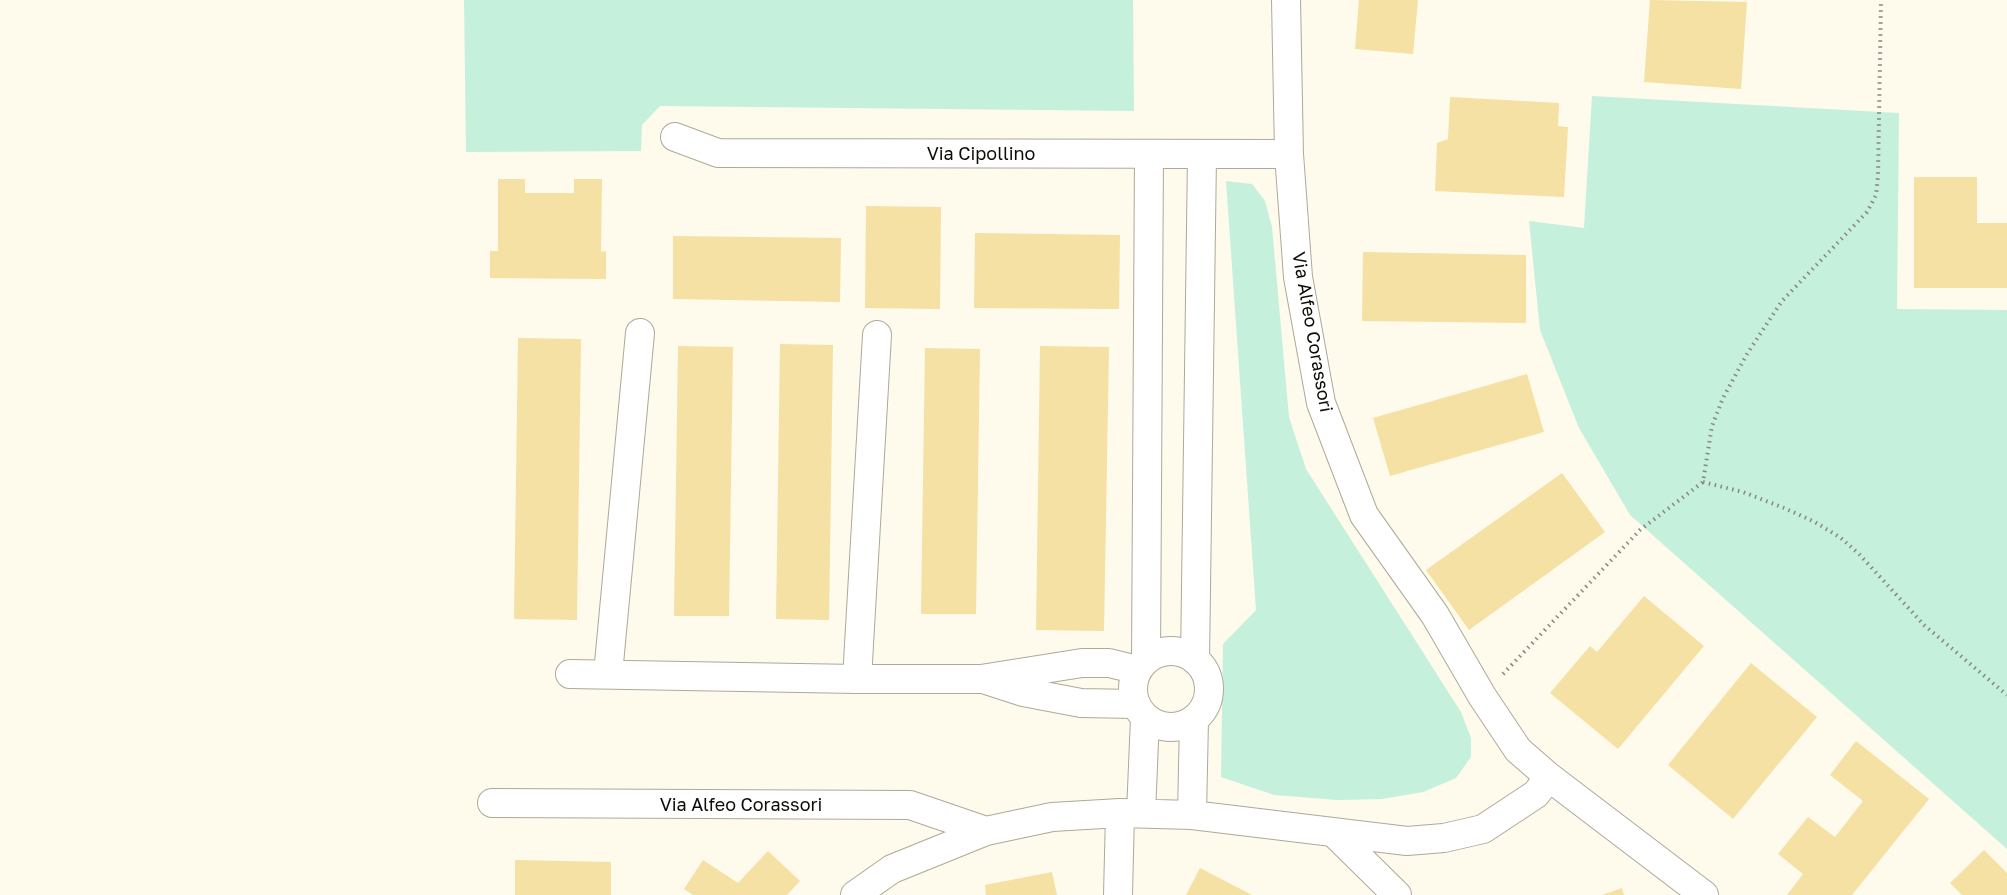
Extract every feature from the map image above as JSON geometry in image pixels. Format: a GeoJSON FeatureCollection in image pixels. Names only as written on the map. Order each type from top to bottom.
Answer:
{"type":"FeatureCollection","features":[{"type":"Feature","properties":{"kind":"street","name":"Via Alfeo Corassori"},"geometry":{"type":"LineString","coordinates":[[1286,0],[1289,154],[1298,276],[1321,403],[1364,515],[1436,615],[1482,696],[1518,750],[1549,777],[1704,895]]}},
{"type":"Feature","properties":{"kind":"street","name":"Via Cipollino"},"geometry":{"type":"LineString","coordinates":[[675,136],[718,153],[1289,154]]}},
{"type":"Feature","properties":{"kind":"street"},"geometry":{"type":"LineString","coordinates":[[1142,665],[1149,154]]}},
{"type":"Feature","properties":{"kind":"street"},"geometry":{"type":"LineString","coordinates":[[1196,660],[1202,155]]}},
{"type":"Feature","properties":{"kind":"street"},"geometry":{"type":"LineString","coordinates":[[608,674],[640,333]]}},
{"type":"Feature","properties":{"kind":"street"},"geometry":{"type":"LineString","coordinates":[[857,679],[877,335]]}},
{"type":"Feature","properties":{"kind":"street"},"geometry":{"type":"LineString","coordinates":[[1176,651],[1196,660],[1203,669],[1209,690],[1207,701],[1194,720],[1175,728],[1153,724],[1140,711],[1132,693],[1133,681],[1142,665],[1155,654],[1176,651]]}},
{"type":"Feature","properties":{"kind":"street"},"geometry":{"type":"LineString","coordinates":[[570,674],[981,679],[1082,663],[1142,665]]}},
{"type":"Feature","properties":{"kind":"street"},"geometry":{"type":"LineString","coordinates":[[981,679],[1023,692],[1140,711]]}},
{"type":"Feature","properties":{"kind":"street"},"geometry":{"type":"LineString","coordinates":[[1118,895],[1130,813],[1140,711]]}},
{"type":"Feature","properties":{"kind":"street"},"geometry":{"type":"LineString","coordinates":[[1192,815],[1194,720]]}},
{"type":"Feature","properties":{"kind":"street"},"geometry":{"type":"LineString","coordinates":[[855,895],[892,869],[986,831],[1052,817],[1130,813],[1192,815],[1407,841],[1444,838],[1483,830],[1536,794],[1549,777]]}},
{"type":"Feature","properties":{"kind":"street","name":"Via Alfeo Corassori"},"geometry":{"type":"LineString","coordinates":[[492,803],[910,805],[986,831]]}},
{"type":"Feature","properties":{"kind":"street"},"geometry":{"type":"LineString","coordinates":[[1334,832],[1397,895]]}},
{"type":"Feature","properties":{"kind":"path"},"geometry":{"type":"LineString","coordinates":[[1482,696],[1640,530],[1703,482],[1712,426],[1723,398],[1747,354],[1782,301],[1867,212],[1876,195],[1878,176],[1881,0]]}},
{"type":"Feature","properties":{"kind":"path"},"geometry":{"type":"LineString","coordinates":[[1703,482],[1743,492],[1784,508],[1815,522],[1841,538],[1859,554],[1924,625],[2007,695]]}},
{"type":"Feature","properties":{"kind":"green space"},"geometry":{"type":"Polygon","coordinates":[[[464,0],[1133,0],[1134,111],[660,106],[642,125],[641,151],[466,152],[464,0]]]}},
{"type":"Feature","properties":{"kind":"green space"},"geometry":{"type":"Polygon","coordinates":[[[1592,96],[1899,113],[1897,309],[2007,310],[2007,849],[1630,515],[1579,428],[1540,330],[1529,221],[1584,228],[1592,96]]]}},
{"type":"Feature","properties":{"kind":"green space"},"geometry":{"type":"Polygon","coordinates":[[[1226,181],[1252,184],[1265,201],[1272,227],[1289,417],[1306,469],[1461,712],[1471,738],[1471,757],[1456,778],[1423,792],[1382,799],[1337,800],[1274,795],[1221,777],[1223,644],[1256,610],[1226,181]]]}},
{"type":"Feature","properties":{"kind":"building"},"geometry":{"type":"Polygon","coordinates":[[[1359,0],[1418,0],[1413,54],[1355,49],[1359,0]]]}},
{"type":"Feature","properties":{"kind":"building"},"geometry":{"type":"Polygon","coordinates":[[[1650,0],[1747,2],[1741,89],[1644,82],[1650,0]]]}},
{"type":"Feature","properties":{"kind":"building"},"geometry":{"type":"Polygon","coordinates":[[[1450,97],[1559,103],[1558,126],[1568,127],[1564,197],[1435,191],[1437,143],[1448,139],[1450,97]]]}},
{"type":"Feature","properties":{"kind":"building"},"geometry":{"type":"Polygon","coordinates":[[[1914,177],[1977,177],[1977,223],[2007,223],[2007,288],[1914,288],[1914,177]]]}},
{"type":"Feature","properties":{"kind":"building"},"geometry":{"type":"Polygon","coordinates":[[[498,179],[525,179],[525,193],[574,193],[574,179],[602,179],[601,252],[606,251],[606,279],[490,278],[490,251],[498,251],[498,179]]]}},
{"type":"Feature","properties":{"kind":"building"},"geometry":{"type":"Polygon","coordinates":[[[866,206],[941,207],[940,309],[865,308],[866,206]]]}},
{"type":"Feature","properties":{"kind":"building"},"geometry":{"type":"Polygon","coordinates":[[[975,233],[1120,235],[1119,309],[974,308],[975,233]]]}},
{"type":"Feature","properties":{"kind":"building"},"geometry":{"type":"Polygon","coordinates":[[[673,236],[841,238],[840,302],[673,299],[673,236]]]}},
{"type":"Feature","properties":{"kind":"building"},"geometry":{"type":"Polygon","coordinates":[[[1363,252],[1526,255],[1526,323],[1362,321],[1363,252]]]}},
{"type":"Feature","properties":{"kind":"building"},"geometry":{"type":"Polygon","coordinates":[[[518,338],[581,339],[577,620],[514,619],[518,338]]]}},
{"type":"Feature","properties":{"kind":"building"},"geometry":{"type":"Polygon","coordinates":[[[780,344],[833,345],[829,620],[776,619],[780,344]]]}},
{"type":"Feature","properties":{"kind":"building"},"geometry":{"type":"Polygon","coordinates":[[[678,346],[733,347],[729,616],[674,616],[678,346]]]}},
{"type":"Feature","properties":{"kind":"building"},"geometry":{"type":"Polygon","coordinates":[[[1040,346],[1109,347],[1104,631],[1036,630],[1040,346]]]}},
{"type":"Feature","properties":{"kind":"building"},"geometry":{"type":"Polygon","coordinates":[[[925,348],[980,349],[976,614],[921,614],[925,348]]]}},
{"type":"Feature","properties":{"kind":"building"},"geometry":{"type":"Polygon","coordinates":[[[1527,374],[1544,432],[1390,476],[1373,418],[1527,374]]]}},
{"type":"Feature","properties":{"kind":"building"},"geometry":{"type":"Polygon","coordinates":[[[1562,473],[1605,532],[1469,630],[1426,570],[1562,473]]]}},
{"type":"Feature","properties":{"kind":"building"},"geometry":{"type":"Polygon","coordinates":[[[1644,596],[1704,646],[1618,749],[1550,693],[1590,646],[1597,652],[1644,596]]]}},
{"type":"Feature","properties":{"kind":"building"},"geometry":{"type":"Polygon","coordinates":[[[1751,663],[1817,717],[1733,819],[1668,765],[1751,663]]]}},
{"type":"Feature","properties":{"kind":"building"},"geometry":{"type":"Polygon","coordinates":[[[1856,741],[1929,799],[1852,895],[1787,895],[1803,874],[1778,854],[1808,817],[1835,837],[1863,801],[1830,775],[1856,741]]]}},
{"type":"Feature","properties":{"kind":"building"},"geometry":{"type":"Polygon","coordinates":[[[1984,850],[2007,873],[2007,895],[1962,895],[1950,883],[1984,850]]]}},
{"type":"Feature","properties":{"kind":"building"},"geometry":{"type":"Polygon","coordinates":[[[768,851],[800,881],[787,895],[693,895],[684,889],[703,860],[738,883],[768,851]]]}},
{"type":"Feature","properties":{"kind":"building"},"geometry":{"type":"Polygon","coordinates":[[[515,860],[611,862],[611,895],[515,895],[515,860]]]}},
{"type":"Feature","properties":{"kind":"building"},"geometry":{"type":"Polygon","coordinates":[[[1200,868],[1252,895],[1186,895],[1200,868]]]}},
{"type":"Feature","properties":{"kind":"building"},"geometry":{"type":"Polygon","coordinates":[[[1052,872],[1057,895],[986,895],[985,885],[1052,872]]]}},
{"type":"Feature","properties":{"kind":"building"},"geometry":{"type":"Polygon","coordinates":[[[1622,888],[1624,895],[1602,895],[1622,888]]]}}]}
